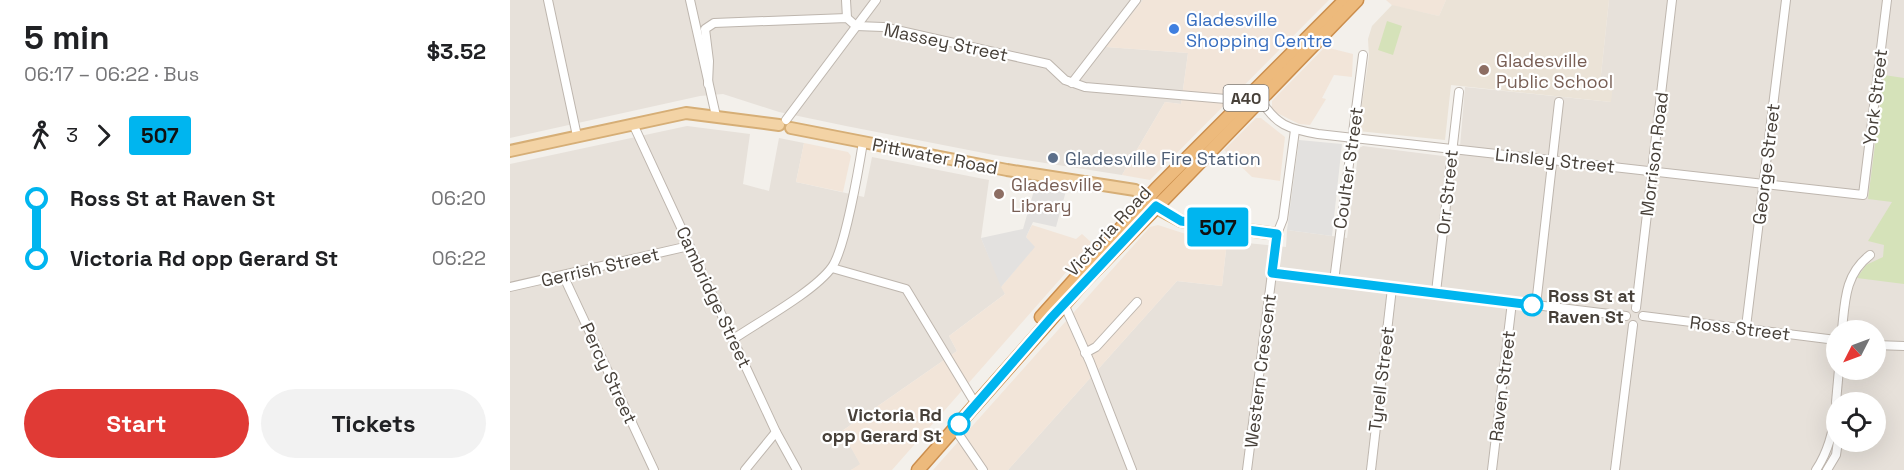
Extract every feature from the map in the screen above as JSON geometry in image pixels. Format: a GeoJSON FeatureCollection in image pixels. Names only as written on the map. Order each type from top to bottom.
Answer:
{"type":"FeatureCollection","features":[{"type":"Feature","properties":{"kind":"highway","name":"Victoria Road"},"geometry":{"type":"LineString","coordinates":[[918,470],[1235,108],[1345,0]]}},
{"type":"Feature","properties":{"kind":"highway","name":"Victoria Road"},"geometry":{"type":"LineString","coordinates":[[908,470],[1152,202],[1260,99],[1357,0]]}},
{"type":"Feature","properties":{"kind":"main road","name":"Pittwater Road"},"geometry":{"type":"LineString","coordinates":[[510,152],[686,113],[716,116],[785,124],[862,142],[1007,170],[1135,190],[1181,221],[1277,234]]}},
{"type":"Feature","properties":{"kind":"street"},"geometry":{"type":"LineString","coordinates":[[549,0],[577,136]]}},
{"type":"Feature","properties":{"kind":"street"},"geometry":{"type":"LineString","coordinates":[[690,0],[716,116]]}},
{"type":"Feature","properties":{"kind":"street"},"geometry":{"type":"LineString","coordinates":[[846,0],[847,18]]}},
{"type":"Feature","properties":{"kind":"street"},"geometry":{"type":"LineString","coordinates":[[785,124],[876,0]]}},
{"type":"Feature","properties":{"kind":"street"},"geometry":{"type":"LineString","coordinates":[[1072,83],[1136,0]]}},
{"type":"Feature","properties":{"kind":"street","name":"Morrison Road"},"geometry":{"type":"LineString","coordinates":[[1636,308],[1672,0]]}},
{"type":"Feature","properties":{"kind":"street","name":"George Street"},"geometry":{"type":"LineString","coordinates":[[1746,327],[1786,0]]}},
{"type":"Feature","properties":{"kind":"street","name":"York Street"},"geometry":{"type":"LineString","coordinates":[[1863,195],[1887,0]]}},
{"type":"Feature","properties":{"kind":"street"},"geometry":{"type":"LineString","coordinates":[[708,84],[710,61],[705,29],[714,23],[847,18],[856,26]]}},
{"type":"Feature","properties":{"kind":"street","name":"Massey Street"},"geometry":{"type":"LineString","coordinates":[[856,26],[883,27],[1048,64],[1072,83],[1102,90],[1226,99],[1235,108]]}},
{"type":"Feature","properties":{"kind":"street","name":"Coulter Street"},"geometry":{"type":"LineString","coordinates":[[1334,281],[1363,55]]}},
{"type":"Feature","properties":{"kind":"street","name":"Orr Street"},"geometry":{"type":"LineString","coordinates":[[1436,292],[1459,92]]}},
{"type":"Feature","properties":{"kind":"street","name":"Linsley Street"},"geometry":{"type":"LineString","coordinates":[[1260,99],[1273,119],[1295,130],[1863,195]]}},
{"type":"Feature","properties":{"kind":"street"},"geometry":{"type":"LineString","coordinates":[[1536,305],[1554,160],[1558,102]]}},
{"type":"Feature","properties":{"kind":"street","name":"Cambridge Street"},"geometry":{"type":"LineString","coordinates":[[633,124],[689,246],[735,338],[776,432],[797,470]]}},
{"type":"Feature","properties":{"kind":"street","name":"Western Crescent"},"geometry":{"type":"LineString","coordinates":[[1247,470],[1277,234],[1283,219],[1295,130]]}},
{"type":"Feature","properties":{"kind":"street"},"geometry":{"type":"LineString","coordinates":[[735,338],[811,286],[832,268],[840,250],[862,142]]}},
{"type":"Feature","properties":{"kind":"street","name":"Gerrish Street"},"geometry":{"type":"LineString","coordinates":[[510,286],[689,246]]}},
{"type":"Feature","properties":{"kind":"street"},"geometry":{"type":"LineString","coordinates":[[1843,320],[1846,286],[1858,264],[1870,255]]}},
{"type":"Feature","properties":{"kind":"street"},"geometry":{"type":"LineString","coordinates":[[832,268],[906,289],[972,398]]}},
{"type":"Feature","properties":{"kind":"street"},"geometry":{"type":"LineString","coordinates":[[1272,273],[1626,316],[1633,325],[1615,470]]}},
{"type":"Feature","properties":{"kind":"street","name":"Percy Street"},"geometry":{"type":"LineString","coordinates":[[563,275],[654,470]]}},
{"type":"Feature","properties":{"kind":"street","name":"Tyrell Street"},"geometry":{"type":"LineString","coordinates":[[1371,470],[1392,288]]}},
{"type":"Feature","properties":{"kind":"street"},"geometry":{"type":"LineString","coordinates":[[1085,353],[1096,347],[1137,302]]}},
{"type":"Feature","properties":{"kind":"street","name":"Raven Street"},"geometry":{"type":"LineString","coordinates":[[1492,470],[1512,302]]}},
{"type":"Feature","properties":{"kind":"street"},"geometry":{"type":"LineString","coordinates":[[1064,304],[1132,470]]}},
{"type":"Feature","properties":{"kind":"street"},"geometry":{"type":"LineString","coordinates":[[1626,316],[1629,310],[1636,308],[1643,316],[1639,324],[1633,325]]}},
{"type":"Feature","properties":{"kind":"street","name":"Ross Street"},"geometry":{"type":"LineString","coordinates":[[1643,316],[1826,339]]}},
{"type":"Feature","properties":{"kind":"street"},"geometry":{"type":"LineString","coordinates":[[1886,345],[1904,346]]}},
{"type":"Feature","properties":{"kind":"street"},"geometry":{"type":"LineString","coordinates":[[955,429],[983,470]]}},
{"type":"Feature","properties":{"kind":"street"},"geometry":{"type":"LineString","coordinates":[[745,470],[776,432]]}},
{"type":"Feature","properties":{"kind":"street"},"geometry":{"type":"LineString","coordinates":[[1816,470],[1826,452]]}},
{"type":"Feature","properties":{"kind":"street"},"geometry":{"type":"LineString","coordinates":[[1827,470],[1836,452]]}},
{"type":"Feature","properties":{"kind":"shaded area"},"geometry":{"type":"Polygon","coordinates":[[[510,0],[1143,0],[1107,47],[1188,53],[1181,104],[1165,102],[1122,175],[994,155],[846,126],[779,112],[723,94],[700,96],[510,138],[510,0]]]}},
{"type":"Feature","properties":{"kind":"shaded area"},"geometry":{"type":"Polygon","coordinates":[[[1143,0],[1329,0],[1150,180],[1122,175],[1165,102],[1181,104],[1188,53],[1106,47],[1143,0]]]}},
{"type":"Feature","properties":{"kind":"shaded area"},"geometry":{"type":"Polygon","coordinates":[[[1386,0],[1446,0],[1439,16],[1393,6],[1386,0]]]}},
{"type":"Feature","properties":{"kind":"shaded area","name":"Gladesville Public School"},"geometry":{"type":"Polygon","coordinates":[[[1446,0],[1609,0],[1600,84],[1613,86],[1611,102],[1451,85],[1445,140],[1358,131],[1369,56],[1368,39],[1372,26],[1392,5],[1439,16],[1446,0]]]}},
{"type":"Feature","properties":{"kind":"shaded area"},"geometry":{"type":"Polygon","coordinates":[[[1609,0],[1904,0],[1904,470],[1008,470],[1177,281],[1222,286],[1227,241],[1286,247],[1287,230],[1347,238],[1359,148],[1363,146],[1459,158],[1465,87],[1611,102],[1600,84],[1609,0]]]}},
{"type":"Feature","properties":{"kind":"shaded area"},"geometry":{"type":"Polygon","coordinates":[[[1325,47],[1353,54],[1352,77],[1334,75],[1322,98],[1326,99],[1310,125],[1299,124],[1277,113],[1272,108],[1272,101],[1325,47]]]}},
{"type":"Feature","properties":{"kind":"shaded area"},"geometry":{"type":"Polygon","coordinates":[[[1256,118],[1261,118],[1285,137],[1280,181],[1252,177],[1224,150],[1256,118]]]}},
{"type":"Feature","properties":{"kind":"shaded area"},"geometry":{"type":"Polygon","coordinates":[[[687,126],[750,134],[743,184],[769,191],[779,138],[804,143],[796,182],[864,197],[872,157],[989,180],[981,238],[1005,294],[949,336],[957,351],[842,431],[861,465],[851,470],[510,470],[510,164],[687,126]]]}},
{"type":"Feature","properties":{"kind":"shaded area"},"geometry":{"type":"Polygon","coordinates":[[[1299,140],[1342,144],[1332,236],[1287,230],[1299,140]]]}},
{"type":"Feature","properties":{"kind":"shaded area"},"geometry":{"type":"Polygon","coordinates":[[[804,143],[848,152],[851,156],[843,192],[796,182],[804,143]]]}},
{"type":"Feature","properties":{"kind":"shaded area"},"geometry":{"type":"Polygon","coordinates":[[[1035,187],[1066,191],[1056,227],[1033,222],[1026,237],[1035,247],[1001,287],[981,238],[1023,229],[1035,187]]]}},
{"type":"Feature","properties":{"kind":"shaded area"},"geometry":{"type":"Polygon","coordinates":[[[1032,225],[1076,239],[1082,234],[1092,243],[892,470],[851,470],[860,464],[842,431],[957,351],[949,336],[1005,294],[1001,287],[1034,247],[1026,237],[1032,225]]]}},
{"type":"Feature","properties":{"kind":"shaded area"},"geometry":{"type":"Polygon","coordinates":[[[1158,225],[1192,236],[1227,241],[1222,286],[1177,281],[1008,470],[933,470],[1150,227],[1158,225]]]}},
{"type":"Feature","properties":{"kind":"green space"},"geometry":{"type":"Polygon","coordinates":[[[1387,21],[1402,26],[1393,55],[1378,50],[1387,21]]]}},
{"type":"Feature","properties":{"kind":"green space"},"geometry":{"type":"Polygon","coordinates":[[[1884,75],[1904,78],[1904,284],[1857,278],[1866,265],[1883,257],[1884,245],[1868,241],[1892,202],[1868,199],[1884,75]]]}},
{"type":"Feature","properties":{"kind":"bus line","name":"507"},"geometry":{"type":"LineString","coordinates":[[959,424],[1052,317],[1156,206],[1181,221],[1277,234],[1272,273],[1532,305]]}},
{"type":"Feature","properties":{"kind":"place","name":"Gladesville Shopping Centre"},"geometry":{"type":"Point","coordinates":[1174,29]}},
{"type":"Feature","properties":{"kind":"place","name":"Gladesville Public School"},"geometry":{"type":"Point","coordinates":[1484,70]}},
{"type":"Feature","properties":{"kind":"place","name":"Gladesville Fire Station"},"geometry":{"type":"Point","coordinates":[1053,158]}},
{"type":"Feature","properties":{"kind":"place","name":"Gladesville Library"},"geometry":{"type":"Point","coordinates":[999,194]}},
{"type":"Feature","properties":{"kind":"place","name":"Ross St at Raven St"},"geometry":{"type":"Point","coordinates":[1532,305]}},
{"type":"Feature","properties":{"kind":"place","name":"Victoria Rd opp Gerard St"},"geometry":{"type":"Point","coordinates":[959,424]}}]}
